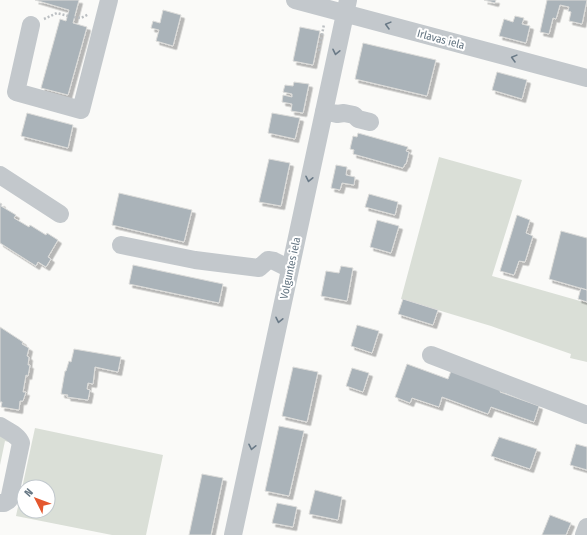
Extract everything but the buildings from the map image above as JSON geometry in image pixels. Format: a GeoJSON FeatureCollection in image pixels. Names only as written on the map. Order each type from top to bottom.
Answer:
{"type":"FeatureCollection","features":[{"type":"Feature","properties":{"kind":"street"},"geometry":{"type":"LineString","coordinates":[[31,25],[16,92],[81,110],[108,0]]}},
{"type":"Feature","properties":{"kind":"street","name":"Irlavas iela"},"geometry":{"type":"LineString","coordinates":[[294,0],[346,7],[587,78]]}},
{"type":"Feature","properties":{"kind":"street","name":"Volguntes iela"},"geometry":{"type":"LineString","coordinates":[[233,535],[346,7]]}},
{"type":"Feature","properties":{"kind":"street"},"geometry":{"type":"LineString","coordinates":[[324,111],[337,114],[344,113],[354,115],[358,119],[370,122]]}},
{"type":"Feature","properties":{"kind":"street"},"geometry":{"type":"LineString","coordinates":[[0,175],[60,214]]}},
{"type":"Feature","properties":{"kind":"street"},"geometry":{"type":"LineString","coordinates":[[121,245],[195,260],[259,268],[268,260],[274,261],[290,269]]}},
{"type":"Feature","properties":{"kind":"street"},"geometry":{"type":"LineString","coordinates":[[431,355],[587,415]]}},
{"type":"Feature","properties":{"kind":"street"},"geometry":{"type":"LineString","coordinates":[[0,426],[16,436],[21,443],[9,500],[4,503],[0,503]]}},
{"type":"Feature","properties":{"kind":"street"},"geometry":{"type":"LineString","coordinates":[[584,535],[587,527]]}},
{"type":"Feature","properties":{"kind":"path"},"geometry":{"type":"LineString","coordinates":[[31,25],[57,13],[68,16]]}},
{"type":"Feature","properties":{"kind":"shaded area"},"geometry":{"type":"Polygon","coordinates":[[[439,157],[522,180],[492,276],[587,303],[587,362],[570,358],[571,354],[491,326],[401,299],[439,157]]]}},
{"type":"Feature","properties":{"kind":"shaded area"},"geometry":{"type":"Polygon","coordinates":[[[35,428],[163,455],[146,535],[112,535],[31,519],[56,519],[56,479],[24,479],[35,428]]]}},
{"type":"Feature","properties":{"kind":"shaded area"},"geometry":{"type":"Polygon","coordinates":[[[0,431],[15,444],[5,441],[0,465],[0,431]]]}}]}
